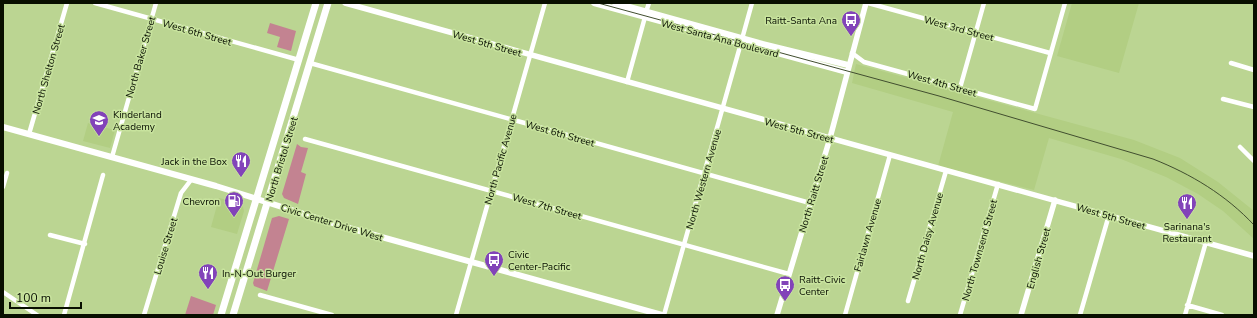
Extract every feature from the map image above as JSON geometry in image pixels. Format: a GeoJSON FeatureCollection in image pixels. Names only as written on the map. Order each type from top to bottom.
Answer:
{"type":"FeatureCollection","features":[{"type":"Feature","properties":{"kind":"main road","name":"North Bristol Street"},"geometry":{"type":"LineString","coordinates":[[222,315],[316,3]]}},
{"type":"Feature","properties":{"kind":"main road","name":"North Bristol Street"},"geometry":{"type":"LineString","coordinates":[[233,315],[328,3]]}},
{"type":"Feature","properties":{"kind":"main road","name":"West Santa Ana Boulevard"},"geometry":{"type":"LineString","coordinates":[[594,3],[646,14],[847,72]]}},
{"type":"Feature","properties":{"kind":"main road","name":"West Santa Ana Boulevard"},"geometry":{"type":"LineString","coordinates":[[616,3],[646,14]]}},
{"type":"Feature","properties":{"kind":"main road","name":"West Santa Ana Boulevard"},"geometry":{"type":"LineString","coordinates":[[742,41],[848,65]]}},
{"type":"Feature","properties":{"kind":"main road","name":"Civic Center Drive West"},"geometry":{"type":"LineString","coordinates":[[3,127],[258,198],[313,217],[663,315]]}},
{"type":"Feature","properties":{"kind":"street","name":"North Shelton Street"},"geometry":{"type":"LineString","coordinates":[[29,134],[67,3]]}},
{"type":"Feature","properties":{"kind":"street","name":"West 6th Street"},"geometry":{"type":"LineString","coordinates":[[95,3],[299,60]]}},
{"type":"Feature","properties":{"kind":"street","name":"North Baker Street"},"geometry":{"type":"LineString","coordinates":[[112,157],[156,3]]}},
{"type":"Feature","properties":{"kind":"street","name":"West 5th Street"},"geometry":{"type":"LineString","coordinates":[[345,3],[1254,256]]}},
{"type":"Feature","properties":{"kind":"street","name":"North Pacific Avenue"},"geometry":{"type":"LineString","coordinates":[[456,315],[545,3]]}},
{"type":"Feature","properties":{"kind":"street"},"geometry":{"type":"LineString","coordinates":[[626,82],[649,3]]}},
{"type":"Feature","properties":{"kind":"street","name":"North Western Avenue"},"geometry":{"type":"LineString","coordinates":[[663,315],[752,3]]}},
{"type":"Feature","properties":{"kind":"street","name":"West 3rd Street"},"geometry":{"type":"LineString","coordinates":[[867,3],[1050,53]]}},
{"type":"Feature","properties":{"kind":"street","name":"North Raitt Street"},"geometry":{"type":"LineString","coordinates":[[777,315],[830,138],[848,65],[867,3]]}},
{"type":"Feature","properties":{"kind":"street"},"geometry":{"type":"LineString","coordinates":[[960,88],[984,3]]}},
{"type":"Feature","properties":{"kind":"street"},"geometry":{"type":"LineString","coordinates":[[1050,53],[1065,3]]}},
{"type":"Feature","properties":{"kind":"street","name":"West 4th Street"},"geometry":{"type":"LineString","coordinates":[[852,53],[864,62],[1034,109],[1050,53]]}},
{"type":"Feature","properties":{"kind":"street","name":"West 6th Street"},"geometry":{"type":"LineString","coordinates":[[310,63],[810,203]]}},
{"type":"Feature","properties":{"kind":"street"},"geometry":{"type":"LineString","coordinates":[[1231,63],[1254,70]]}},
{"type":"Feature","properties":{"kind":"street"},"geometry":{"type":"LineString","coordinates":[[1223,99],[1254,107]]}},
{"type":"Feature","properties":{"kind":"street","name":"West 7th Street"},"geometry":{"type":"LineString","coordinates":[[305,139],[789,274]]}},
{"type":"Feature","properties":{"kind":"street"},"geometry":{"type":"LineString","coordinates":[[1240,147],[1254,161]]}},
{"type":"Feature","properties":{"kind":"street","name":"Fairlawn Avenue"},"geometry":{"type":"LineString","coordinates":[[844,315],[890,155]]}},
{"type":"Feature","properties":{"kind":"street","name":"North Daisy Avenue"},"geometry":{"type":"LineString","coordinates":[[908,301],[946,171]]}},
{"type":"Feature","properties":{"kind":"street"},"geometry":{"type":"LineString","coordinates":[[3,187],[7,173]]}},
{"type":"Feature","properties":{"kind":"street"},"geometry":{"type":"LineString","coordinates":[[64,315],[103,175]]}},
{"type":"Feature","properties":{"kind":"street","name":"Louise Street"},"geometry":{"type":"LineString","coordinates":[[144,315],[181,193],[191,180]]}},
{"type":"Feature","properties":{"kind":"street","name":"North Townsend Street"},"geometry":{"type":"LineString","coordinates":[[960,315],[998,184]]}},
{"type":"Feature","properties":{"kind":"street","name":"English Street"},"geometry":{"type":"LineString","coordinates":[[1021,315],[1055,200]]}},
{"type":"Feature","properties":{"kind":"street"},"geometry":{"type":"LineString","coordinates":[[1080,315],[1109,215]]}},
{"type":"Feature","properties":{"kind":"street"},"geometry":{"type":"LineString","coordinates":[[50,235],[85,244]]}},
{"type":"Feature","properties":{"kind":"street"},"geometry":{"type":"LineString","coordinates":[[1185,315],[1206,242]]}},
{"type":"Feature","properties":{"kind":"street"},"geometry":{"type":"LineString","coordinates":[[3,292],[36,315]]}},
{"type":"Feature","properties":{"kind":"street"},"geometry":{"type":"LineString","coordinates":[[260,295],[332,315]]}},
{"type":"Feature","properties":{"kind":"street"},"geometry":{"type":"LineString","coordinates":[[1187,306],[1222,315]]}},
{"type":"Feature","properties":{"kind":"shaded area"},"geometry":{"type":"Polygon","coordinates":[[[1072,3],[1139,3],[1119,73],[1057,56],[1072,3]]]}},
{"type":"Feature","properties":{"kind":"shaded area"},"geometry":{"type":"Polygon","coordinates":[[[270,23],[296,31],[291,51],[277,47],[280,37],[267,33],[270,23]]]}},
{"type":"Feature","properties":{"kind":"shaded area"},"geometry":{"type":"Polygon","coordinates":[[[856,64],[1134,140],[1180,158],[1218,182],[1254,211],[1254,239],[1223,211],[1198,194],[1166,177],[1121,159],[1049,138],[1034,190],[938,166],[953,112],[852,83],[856,64]]]}},
{"type":"Feature","properties":{"kind":"shaded area","name":"Kinderland Academy"},"geometry":{"type":"Polygon","coordinates":[[[88,123],[115,130],[110,148],[83,141],[88,123]]]}},
{"type":"Feature","properties":{"kind":"shaded area"},"geometry":{"type":"Polygon","coordinates":[[[297,144],[301,147],[308,148],[301,172],[306,174],[298,204],[284,198],[282,194],[297,144]]]}},
{"type":"Feature","properties":{"kind":"shaded area"},"geometry":{"type":"Polygon","coordinates":[[[219,198],[240,203],[243,207],[244,211],[237,234],[211,227],[219,198]]]}},
{"type":"Feature","properties":{"kind":"shaded area"},"geometry":{"type":"Polygon","coordinates":[[[279,216],[289,219],[267,291],[254,286],[253,283],[272,218],[279,216]]]}},
{"type":"Feature","properties":{"kind":"shaded area"},"geometry":{"type":"Polygon","coordinates":[[[191,296],[216,305],[213,315],[185,315],[191,296]]]}},
{"type":"Feature","properties":{"kind":"tram line"},"geometry":{"type":"LineString","coordinates":[[598,3],[939,96],[1153,159],[1181,171],[1207,186],[1232,204],[1254,225]]}},
{"type":"Feature","properties":{"kind":"place","name":"Raitt-Santa Ana"},"geometry":{"type":"Point","coordinates":[851,37]}},
{"type":"Feature","properties":{"kind":"place","name":"Kinderland Academy"},"geometry":{"type":"Point","coordinates":[99,137]}},
{"type":"Feature","properties":{"kind":"place","name":"Jack in the Box"},"geometry":{"type":"Point","coordinates":[241,178]}},
{"type":"Feature","properties":{"kind":"place","name":"Chevron"},"geometry":{"type":"Point","coordinates":[234,218]}},
{"type":"Feature","properties":{"kind":"place","name":"Sarinana's Restaurant"},"geometry":{"type":"Point","coordinates":[1187,220]}},
{"type":"Feature","properties":{"kind":"place","name":"Civic Center-Pacific"},"geometry":{"type":"Point","coordinates":[494,277]}},
{"type":"Feature","properties":{"kind":"place","name":"In-N-Out Burger"},"geometry":{"type":"Point","coordinates":[208,290]}},
{"type":"Feature","properties":{"kind":"place","name":"Raitt-Civic Center"},"geometry":{"type":"Point","coordinates":[785,302]}}]}
